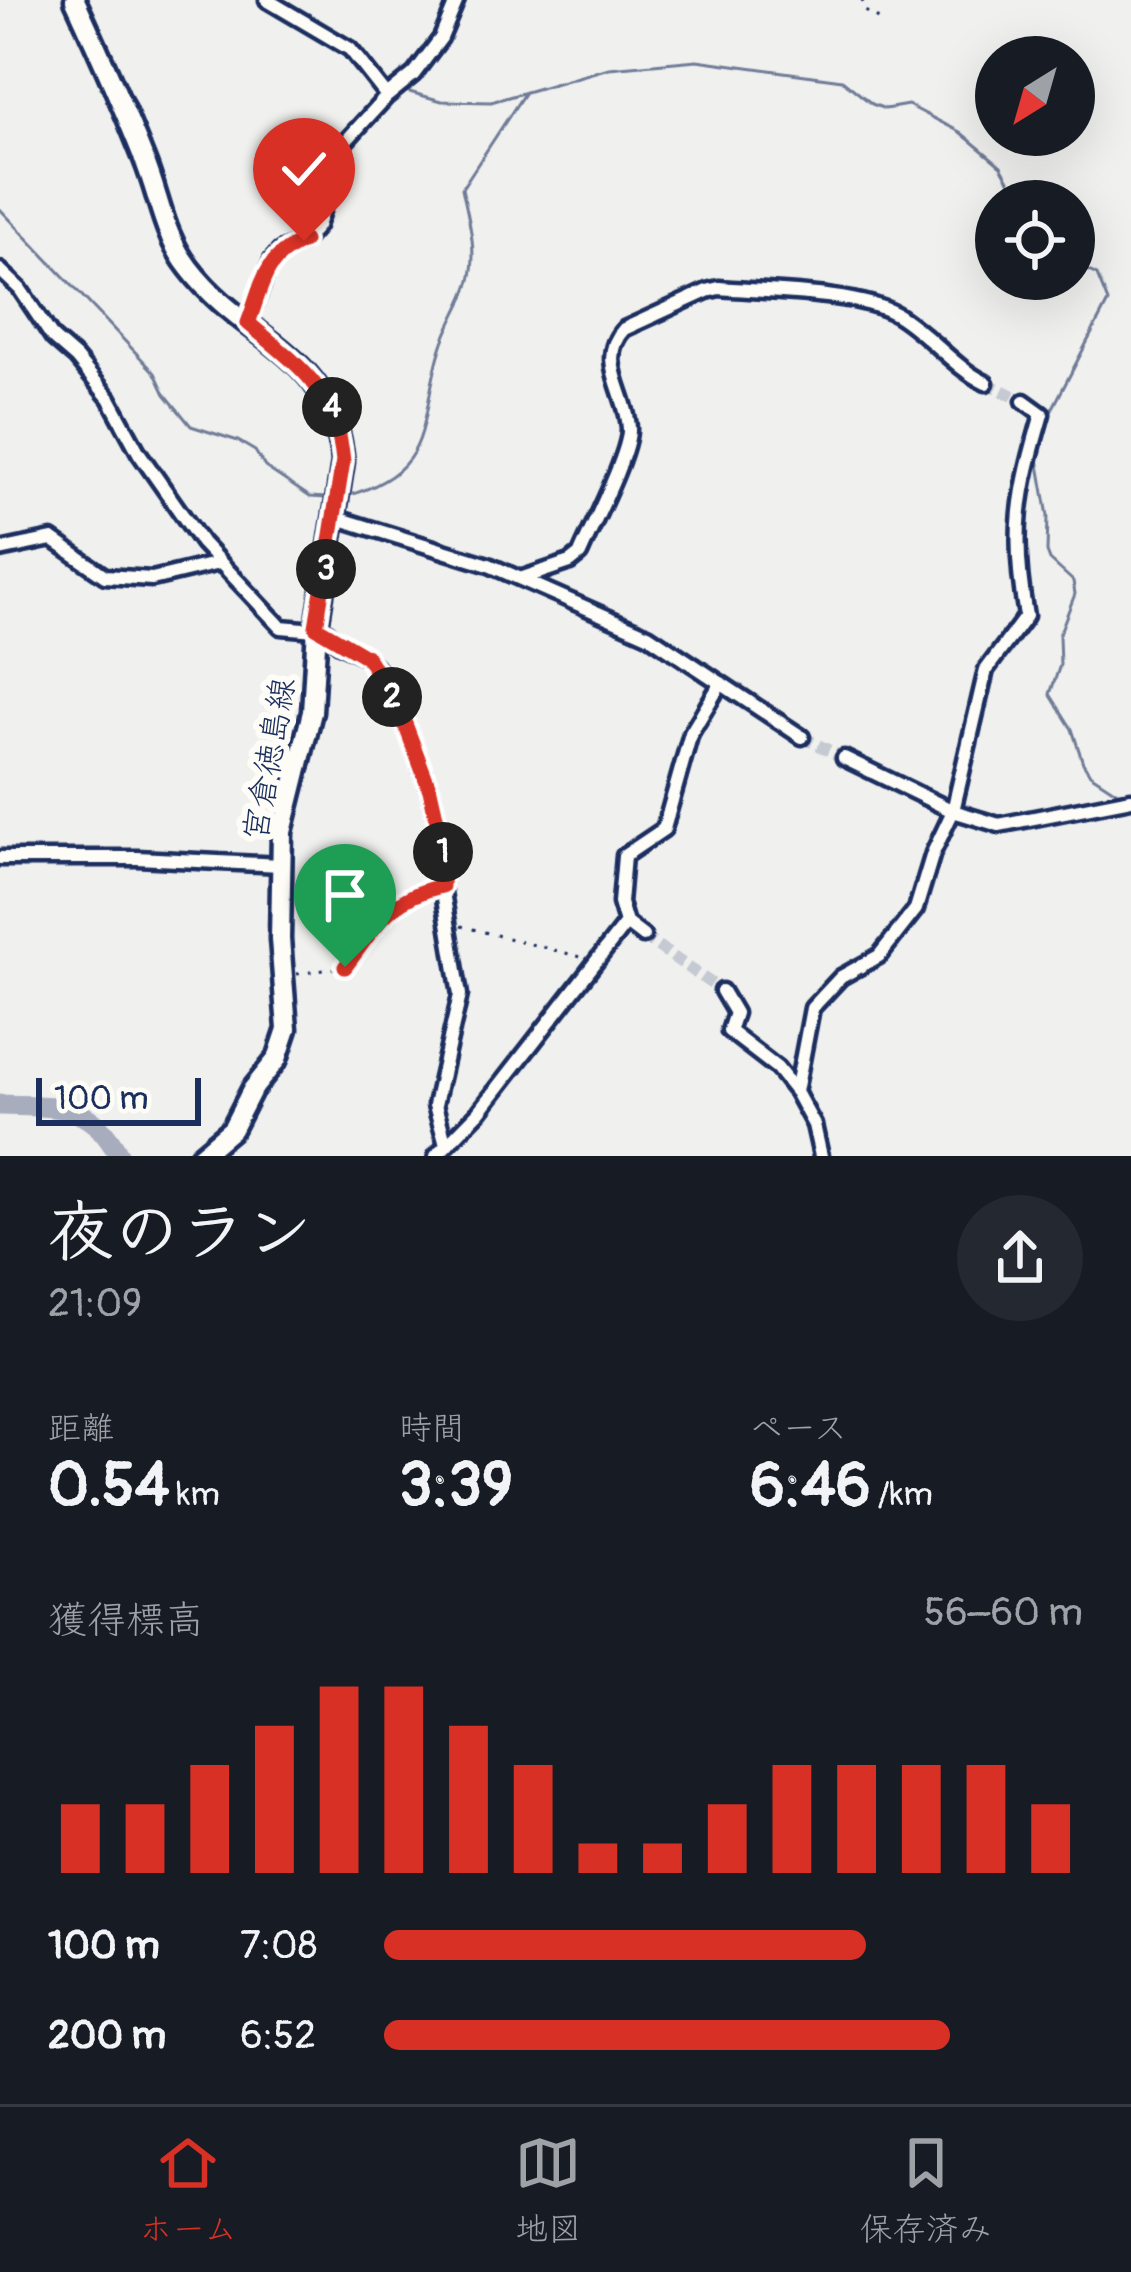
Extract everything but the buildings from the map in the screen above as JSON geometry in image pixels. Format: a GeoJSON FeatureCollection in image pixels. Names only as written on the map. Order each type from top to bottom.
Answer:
{"type":"FeatureCollection","features":[{"type":"Feature","properties":{"kind":"main road","name":"宮倉徳島線"},"geometry":{"type":"LineString","coordinates":[[75,0],[144,158],[171,244],[199,281],[308,374],[332,408],[343,461],[316,627],[312,712],[285,811],[281,865],[287,1029],[278,1060],[253,1090],[232,1129],[200,1156]]}},
{"type":"Feature","properties":{"kind":"street"},"geometry":{"type":"LineString","coordinates":[[267,0],[350,50],[387,96]]}},
{"type":"Feature","properties":{"kind":"street"},"geometry":{"type":"LineString","coordinates":[[248,323],[272,260],[280,251],[304,241],[317,226],[345,142],[414,74],[441,38],[457,0]]}},
{"type":"Feature","properties":{"kind":"street"},"geometry":{"type":"LineString","coordinates":[[0,270],[20,289],[53,338],[109,398],[139,453],[219,563],[281,626],[316,627],[367,657],[399,708],[430,790],[443,847],[442,886],[460,995],[435,1105],[441,1151]]}},
{"type":"Feature","properties":{"kind":"street"},"geometry":{"type":"LineString","coordinates":[[523,578],[580,554],[624,450],[629,428],[611,360],[616,337],[707,291],[804,295],[880,307],[898,315],[986,383]]}},
{"type":"Feature","properties":{"kind":"street"},"geometry":{"type":"LineString","coordinates":[[796,1092],[812,1008],[841,977],[879,956],[911,917],[932,853],[953,811],[986,670],[1026,616],[1018,572],[1018,511],[1042,414],[1024,401]]}},
{"type":"Feature","properties":{"kind":"street"},"geometry":{"type":"LineString","coordinates":[[334,517],[523,578],[648,635],[802,737]]}},
{"type":"Feature","properties":{"kind":"street"},"geometry":{"type":"LineString","coordinates":[[0,550],[52,539],[105,576],[152,579],[219,563]]}},
{"type":"Feature","properties":{"kind":"street"},"geometry":{"type":"LineString","coordinates":[[644,936],[626,923],[620,903],[624,856],[664,829],[691,733],[721,683]]}},
{"type":"Feature","properties":{"kind":"street"},"geometry":{"type":"LineString","coordinates":[[844,758],[953,811],[999,824],[1128,800]]}},
{"type":"Feature","properties":{"kind":"street"},"geometry":{"type":"LineString","coordinates":[[0,858],[281,865]]}},
{"type":"Feature","properties":{"kind":"street"},"geometry":{"type":"LineString","coordinates":[[441,1151],[479,1112],[626,923]]}},
{"type":"Feature","properties":{"kind":"street"},"geometry":{"type":"LineString","coordinates":[[722,991],[735,1013],[729,1031],[777,1068],[796,1092],[814,1125],[821,1156]]}},
{"type":"Feature","properties":{"kind":"path"},"geometry":{"type":"LineString","coordinates":[[862,0],[865,11],[882,21]]}},
{"type":"Feature","properties":{"kind":"path"},"geometry":{"type":"LineString","coordinates":[[284,975],[345,967],[394,905],[442,886]]}},
{"type":"Feature","properties":{"kind":"path"},"geometry":{"type":"LineString","coordinates":[[448,921],[594,961]]}},
{"type":"Feature","properties":{"kind":"waterway"},"geometry":{"type":"LineString","coordinates":[[314,21],[347,41]]}},
{"type":"Feature","properties":{"kind":"waterway"},"geometry":{"type":"LineString","coordinates":[[402,90],[442,101],[491,102],[609,68],[697,60],[842,80],[872,104],[885,109],[908,105],[960,132],[1001,166],[1009,180]]}},
{"type":"Feature","properties":{"kind":"waterway"},"geometry":{"type":"LineString","coordinates":[[343,497],[395,473],[419,441],[441,348],[472,269],[462,188],[525,92]]}},
{"type":"Feature","properties":{"kind":"waterway"},"geometry":{"type":"LineString","coordinates":[[0,209],[155,373],[191,426],[238,441],[255,451],[265,467],[310,497],[327,498]]}},
{"type":"Feature","properties":{"kind":"waterway"},"geometry":{"type":"LineString","coordinates":[[1046,421],[1108,302],[1095,274]]}},
{"type":"Feature","properties":{"kind":"waterway"},"geometry":{"type":"LineString","coordinates":[[1037,453],[1048,516],[1047,552],[1073,581],[1075,594],[1059,635],[1060,665],[1050,694],[1072,729],[1090,774],[1125,797]]}},
{"type":"Feature","properties":{"kind":"waterway"},"geometry":{"type":"LineString","coordinates":[[0,1105],[70,1110],[96,1125],[119,1156]]}},
{"type":"Feature","properties":{"kind":"tunnel"},"geometry":{"type":"LineString","coordinates":[[986,383],[1024,401]]}},
{"type":"Feature","properties":{"kind":"tunnel"},"geometry":{"type":"LineString","coordinates":[[802,737],[844,758]]}},
{"type":"Feature","properties":{"kind":"tunnel"},"geometry":{"type":"LineString","coordinates":[[643,936],[722,991]]}},
{"type":"Feature","properties":{"kind":"route"},"geometry":{"type":"LineString","coordinates":[[304,241],[280,251],[272,260],[248,323],[323,391],[341,439],[343,461],[316,627],[375,666],[399,708],[430,790],[443,847],[442,886],[394,905],[345,967]]}}]}
